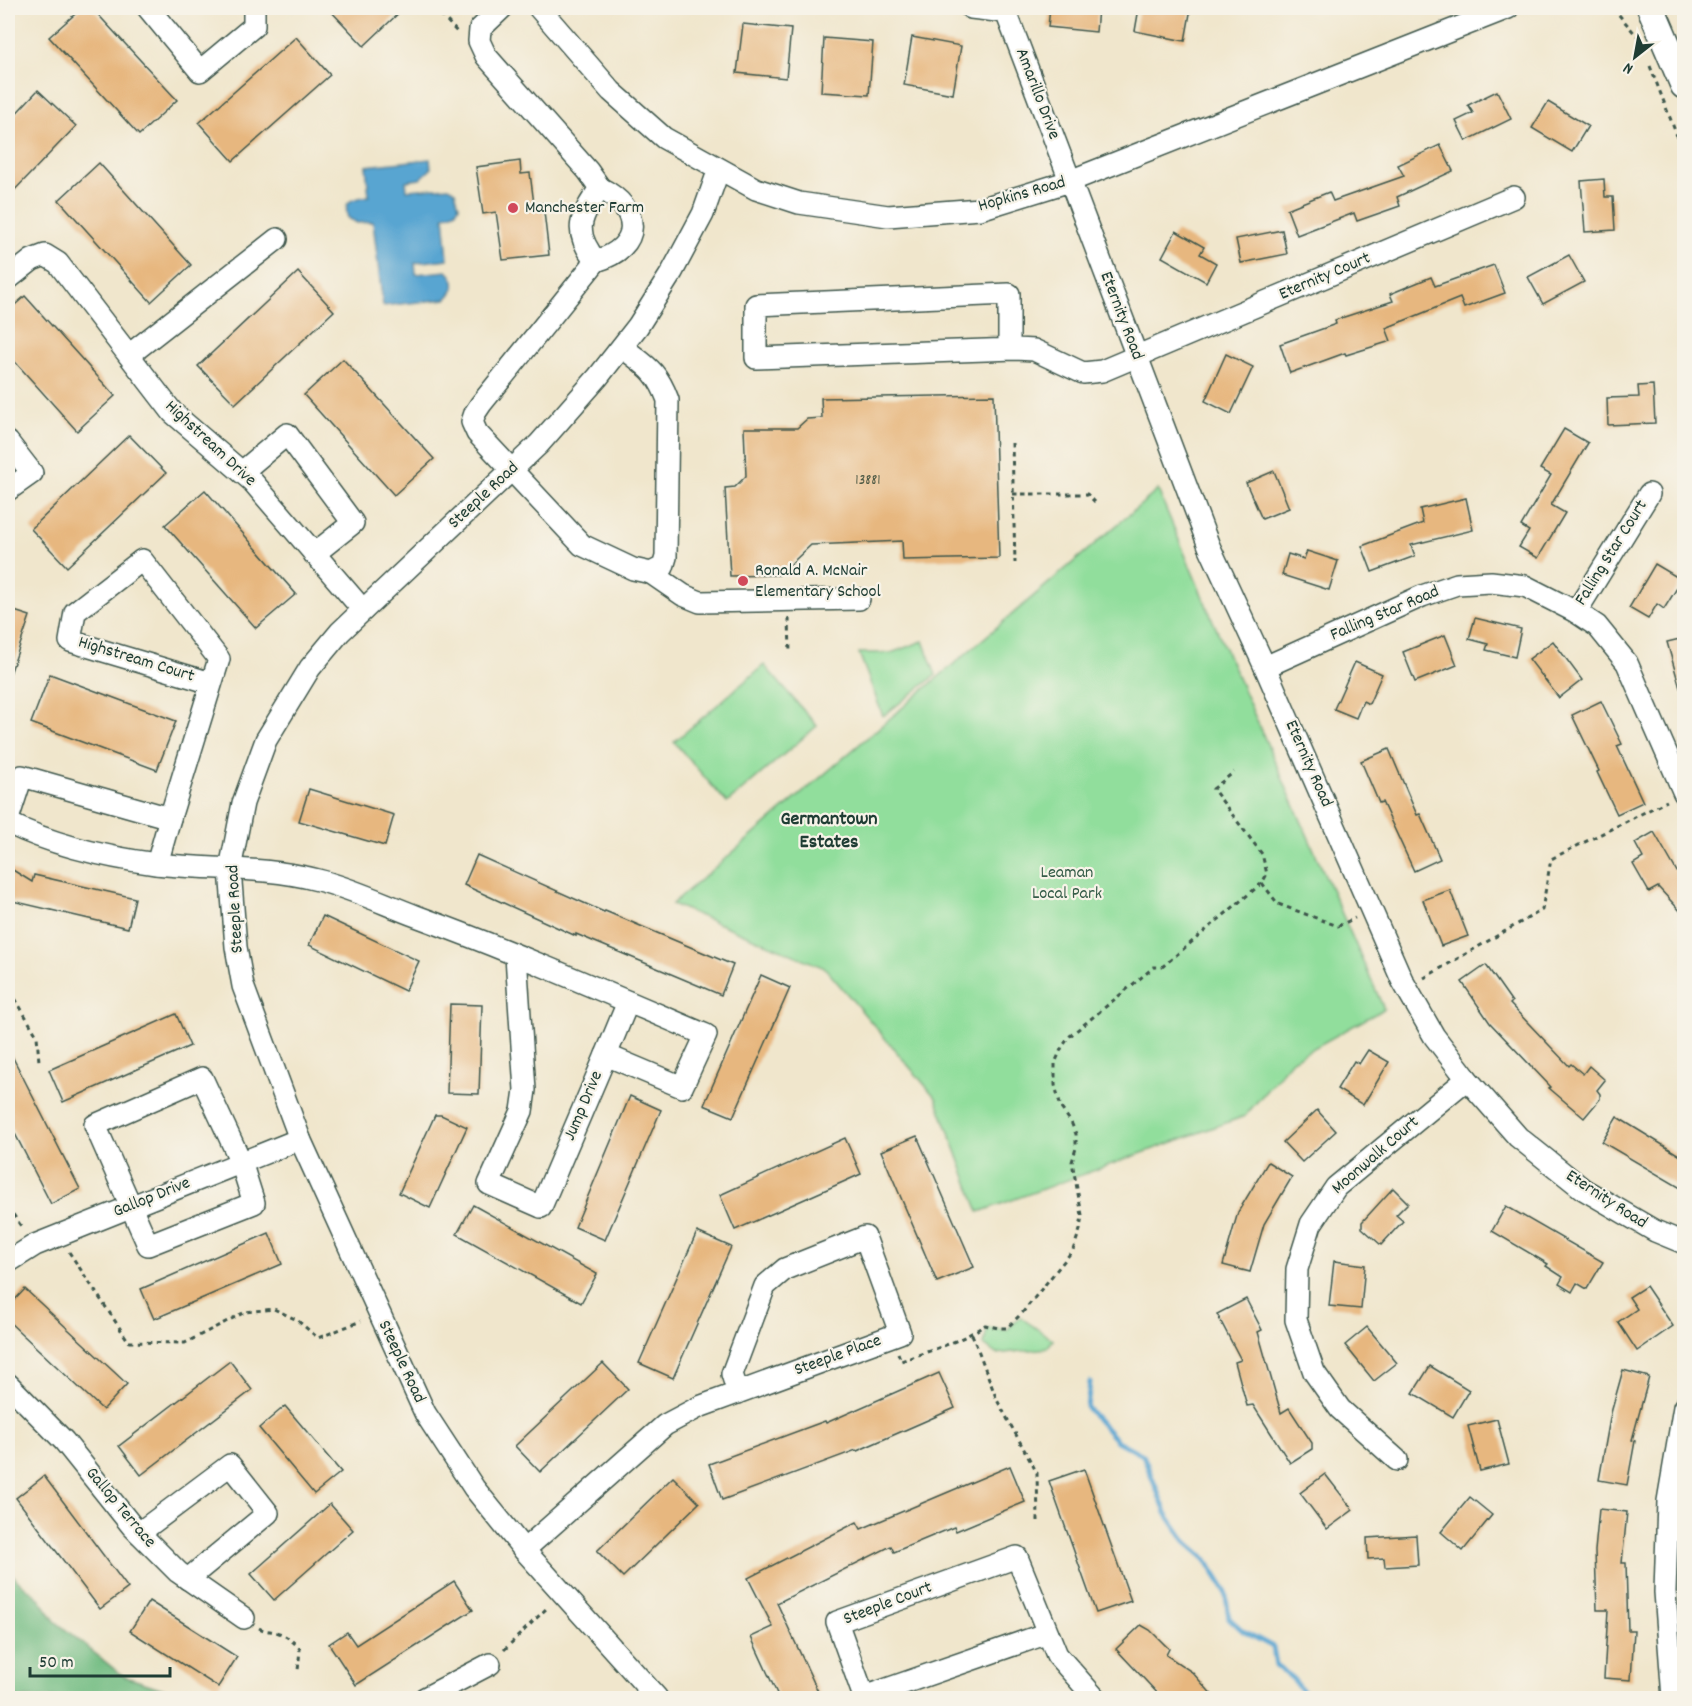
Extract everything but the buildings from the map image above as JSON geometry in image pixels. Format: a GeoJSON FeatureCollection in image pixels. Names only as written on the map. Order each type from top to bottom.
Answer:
{"type":"FeatureCollection","features":[{"type":"Feature","properties":{"kind":"main road"},"geometry":{"type":"LineString","coordinates":[[1652,8],[1684,86]]}},
{"type":"Feature","properties":{"kind":"street"},"geometry":{"type":"LineString","coordinates":[[148,8],[200,71],[254,26],[254,8]]}},
{"type":"Feature","properties":{"kind":"street"},"geometry":{"type":"LineString","coordinates":[[502,8],[480,29],[479,41],[486,56],[588,171],[600,188],[626,206],[631,218],[630,235],[623,248],[610,257],[596,261],[475,413],[472,422],[477,433],[582,545],[633,569],[651,573],[683,595],[700,602],[859,599]]}},
{"type":"Feature","properties":{"kind":"street","name":"Hopkins Road"},"geometry":{"type":"LineString","coordinates":[[539,8],[611,91],[664,138],[756,189],[800,203],[888,216],[980,210],[1070,181],[1508,8]]}},
{"type":"Feature","properties":{"kind":"street"},"geometry":{"type":"LineString","coordinates":[[971,8],[1006,10]]}},
{"type":"Feature","properties":{"kind":"street","name":"Amarillo Drive"},"geometry":{"type":"LineString","coordinates":[[1006,10],[1070,181]]}},
{"type":"Feature","properties":{"kind":"street","name":"Steeple Road"},"geometry":{"type":"LineString","coordinates":[[657,1698],[524,1551],[474,1488],[424,1413],[300,1139],[243,986],[236,947],[230,869],[243,803],[266,740],[310,668],[339,632],[539,444],[598,377],[638,326],[672,272],[703,214],[719,170]]}},
{"type":"Feature","properties":{"kind":"street","name":"Eternity Road"},"geometry":{"type":"LineString","coordinates":[[1070,181],[1209,546],[1407,988],[1434,1036],[1467,1079],[1518,1137],[1583,1190],[1655,1231],[1684,1243]]}},
{"type":"Feature","properties":{"kind":"street"},"geometry":{"type":"LineString","coordinates":[[596,261],[583,240],[581,221],[600,188]]}},
{"type":"Feature","properties":{"kind":"street","name":"Eternity Court"},"geometry":{"type":"LineString","coordinates":[[1009,349],[1009,294],[756,304],[756,358],[1009,349],[1034,350],[1083,373],[1102,371],[1514,196]]}},
{"type":"Feature","properties":{"kind":"street"},"geometry":{"type":"LineString","coordinates":[[129,355],[277,239]]}},
{"type":"Feature","properties":{"kind":"street","name":"Highstream Drive"},"geometry":{"type":"LineString","coordinates":[[8,279],[32,260],[45,255],[58,263],[173,413],[252,481],[363,610]]}},
{"type":"Feature","properties":{"kind":"street"},"geometry":{"type":"LineString","coordinates":[[621,347],[652,370],[661,382],[668,400],[666,557],[663,567],[651,573]]}},
{"type":"Feature","properties":{"kind":"street"},"geometry":{"type":"LineString","coordinates":[[242,472],[286,434],[353,523],[314,554]]}},
{"type":"Feature","properties":{"kind":"street"},"geometry":{"type":"LineString","coordinates":[[8,442],[32,472],[8,490]]}},
{"type":"Feature","properties":{"kind":"street","name":"Falling Star Court"},"geometry":{"type":"LineString","coordinates":[[1576,612],[1649,494]]}},
{"type":"Feature","properties":{"kind":"street","name":"Highstream Court"},"geometry":{"type":"LineString","coordinates":[[157,864],[219,659],[142,560],[75,612],[70,641],[211,683]]}},
{"type":"Feature","properties":{"kind":"street","name":"Falling Star Road"},"geometry":{"type":"LineString","coordinates":[[1265,668],[1422,596],[1457,584],[1491,582],[1525,586],[1598,626],[1627,663],[1679,795]]}},
{"type":"Feature","properties":{"kind":"street"},"geometry":{"type":"LineString","coordinates":[[170,818],[22,776],[8,821],[34,836],[102,854],[157,864],[230,869]]}},
{"type":"Feature","properties":{"kind":"street","name":"Jump Drive"},"geometry":{"type":"LineString","coordinates":[[230,869],[274,871],[320,880],[445,927],[516,956],[706,1035],[682,1087],[606,1055],[541,1207],[489,1184],[522,1111],[525,1090],[516,956]]}},
{"type":"Feature","properties":{"kind":"street"},"geometry":{"type":"LineString","coordinates":[[606,1055],[627,1002]]}},
{"type":"Feature","properties":{"kind":"street"},"geometry":{"type":"LineString","coordinates":[[202,1078],[241,1162],[254,1203],[148,1245],[95,1125],[202,1078]]}},
{"type":"Feature","properties":{"kind":"street","name":"Moonwalk Court"},"geometry":{"type":"LineString","coordinates":[[1397,1460],[1340,1409],[1314,1372],[1296,1320],[1297,1269],[1311,1224],[1336,1187],[1467,1079]]}},
{"type":"Feature","properties":{"kind":"street","name":"Gallop Drive"},"geometry":{"type":"LineString","coordinates":[[8,1262],[35,1245],[300,1139]]}},
{"type":"Feature","properties":{"kind":"street","name":"Steeple Place"},"geometry":{"type":"LineString","coordinates":[[524,1551],[665,1425],[699,1407],[738,1393],[892,1336],[900,1334],[865,1237],[784,1269],[765,1286],[732,1374],[738,1393]]}},
{"type":"Feature","properties":{"kind":"street","name":"Gallop Terrace"},"geometry":{"type":"LineString","coordinates":[[8,1384],[64,1441],[139,1533],[178,1572],[244,1618]]}},
{"type":"Feature","properties":{"kind":"street"},"geometry":{"type":"LineString","coordinates":[[1673,1698],[1665,1592],[1668,1501],[1684,1407]]}},
{"type":"Feature","properties":{"kind":"street"},"geometry":{"type":"LineString","coordinates":[[139,1533],[230,1465],[268,1513],[189,1579]]}},
{"type":"Feature","properties":{"kind":"street","name":"Steeple Court"},"geometry":{"type":"LineString","coordinates":[[1048,1633],[864,1697],[837,1622],[1017,1557],[1057,1655],[1095,1698]]}},
{"type":"Feature","properties":{"kind":"street"},"geometry":{"type":"LineString","coordinates":[[425,1698],[490,1664]]}},
{"type":"Feature","properties":{"kind":"path"},"geometry":{"type":"LineString","coordinates":[[435,8],[458,33]]}},
{"type":"Feature","properties":{"kind":"path"},"geometry":{"type":"LineString","coordinates":[[1613,8],[1641,40]]}},
{"type":"Feature","properties":{"kind":"path"},"geometry":{"type":"LineString","coordinates":[[1648,61],[1684,154]]}},
{"type":"Feature","properties":{"kind":"path"},"geometry":{"type":"LineString","coordinates":[[1012,443],[1015,563]]}},
{"type":"Feature","properties":{"kind":"path"},"geometry":{"type":"LineString","coordinates":[[1013,494],[1087,494],[1095,502]]}},
{"type":"Feature","properties":{"kind":"path"},"geometry":{"type":"LineString","coordinates":[[788,600],[790,653]]}},
{"type":"Feature","properties":{"kind":"path"},"geometry":{"type":"LineString","coordinates":[[892,1336],[901,1361],[972,1333],[985,1325],[1007,1328],[1023,1312],[1073,1250],[1082,1215],[1072,1162],[1076,1148],[1076,1134],[1061,1108],[1055,1085],[1055,1063],[1070,1036],[1154,967],[1162,967],[1262,883],[1267,874],[1262,854],[1213,789],[1234,772]]}},
{"type":"Feature","properties":{"kind":"path"},"geometry":{"type":"LineString","coordinates":[[1407,988],[1542,910],[1551,859],[1679,795]]}},
{"type":"Feature","properties":{"kind":"path"},"geometry":{"type":"LineString","coordinates":[[1262,883],[1278,904],[1338,926],[1372,911]]}},
{"type":"Feature","properties":{"kind":"path"},"geometry":{"type":"LineString","coordinates":[[8,993],[16,1000],[37,1036],[39,1062]]}},
{"type":"Feature","properties":{"kind":"path"},"geometry":{"type":"LineString","coordinates":[[8,1207],[35,1245]]}},
{"type":"Feature","properties":{"kind":"path"},"geometry":{"type":"LineString","coordinates":[[58,1236],[129,1341],[185,1343],[245,1312],[274,1309],[297,1320],[318,1338],[380,1314]]}},
{"type":"Feature","properties":{"kind":"path"},"geometry":{"type":"LineString","coordinates":[[972,1333],[997,1400],[1037,1473],[1038,1521]]}},
{"type":"Feature","properties":{"kind":"path"},"geometry":{"type":"LineString","coordinates":[[490,1664],[562,1593]]}},
{"type":"Feature","properties":{"kind":"path"},"geometry":{"type":"LineString","coordinates":[[244,1618],[263,1631],[278,1633],[294,1642],[300,1649],[298,1671]]}},
{"type":"Feature","properties":{"kind":"green space","name":"Leaman Local Park"},"geometry":{"type":"Polygon","coordinates":[[[1158,490],[1213,621],[1384,1009],[1292,1060],[1245,1116],[979,1212],[936,1098],[825,968],[672,904],[1158,490]]]}},
{"type":"Feature","properties":{"kind":"green space"},"geometry":{"type":"Polygon","coordinates":[[[923,641],[936,675],[883,716],[859,653],[891,653],[923,641]]]}},
{"type":"Feature","properties":{"kind":"green space"},"geometry":{"type":"Polygon","coordinates":[[[764,665],[817,726],[727,803],[674,742],[764,665]]]}},
{"type":"Feature","properties":{"kind":"green space"},"geometry":{"type":"Polygon","coordinates":[[[1020,1317],[1053,1340],[1047,1348],[996,1354],[984,1345],[987,1328],[1007,1330],[1020,1317]]]}},
{"type":"Feature","properties":{"kind":"green space"},"geometry":{"type":"Polygon","coordinates":[[[8,1569],[17,1580],[40,1599],[55,1621],[123,1676],[191,1698],[8,1698],[8,1569]]]}},
{"type":"Feature","properties":{"kind":"water"},"geometry":{"type":"Polygon","coordinates":[[[430,159],[431,169],[420,179],[406,181],[407,190],[449,187],[455,191],[459,206],[455,212],[444,216],[448,259],[415,263],[416,274],[447,271],[454,281],[454,289],[446,299],[383,306],[373,222],[357,223],[348,218],[348,203],[369,196],[366,166],[430,159]]]}},
{"type":"Feature","properties":{"kind":"waterway"},"geometry":{"type":"LineString","coordinates":[[1090,1382],[1087,1408],[1117,1441],[1143,1455],[1166,1513],[1185,1541],[1205,1558],[1225,1590],[1229,1618],[1243,1631],[1273,1647],[1276,1665],[1293,1679],[1309,1698]]}},
{"type":"Feature","properties":{"kind":"place","name":"Manchester Farm"},"geometry":{"type":"Point","coordinates":[513,208]}},
{"type":"Feature","properties":{"kind":"place","name":"Ronald A. McNair Elementary School"},"geometry":{"type":"Point","coordinates":[743,581]}},
{"type":"Feature","properties":{"kind":"district","name":"Germantown Estates"},"geometry":{"type":"Point","coordinates":[829,832]}}]}
